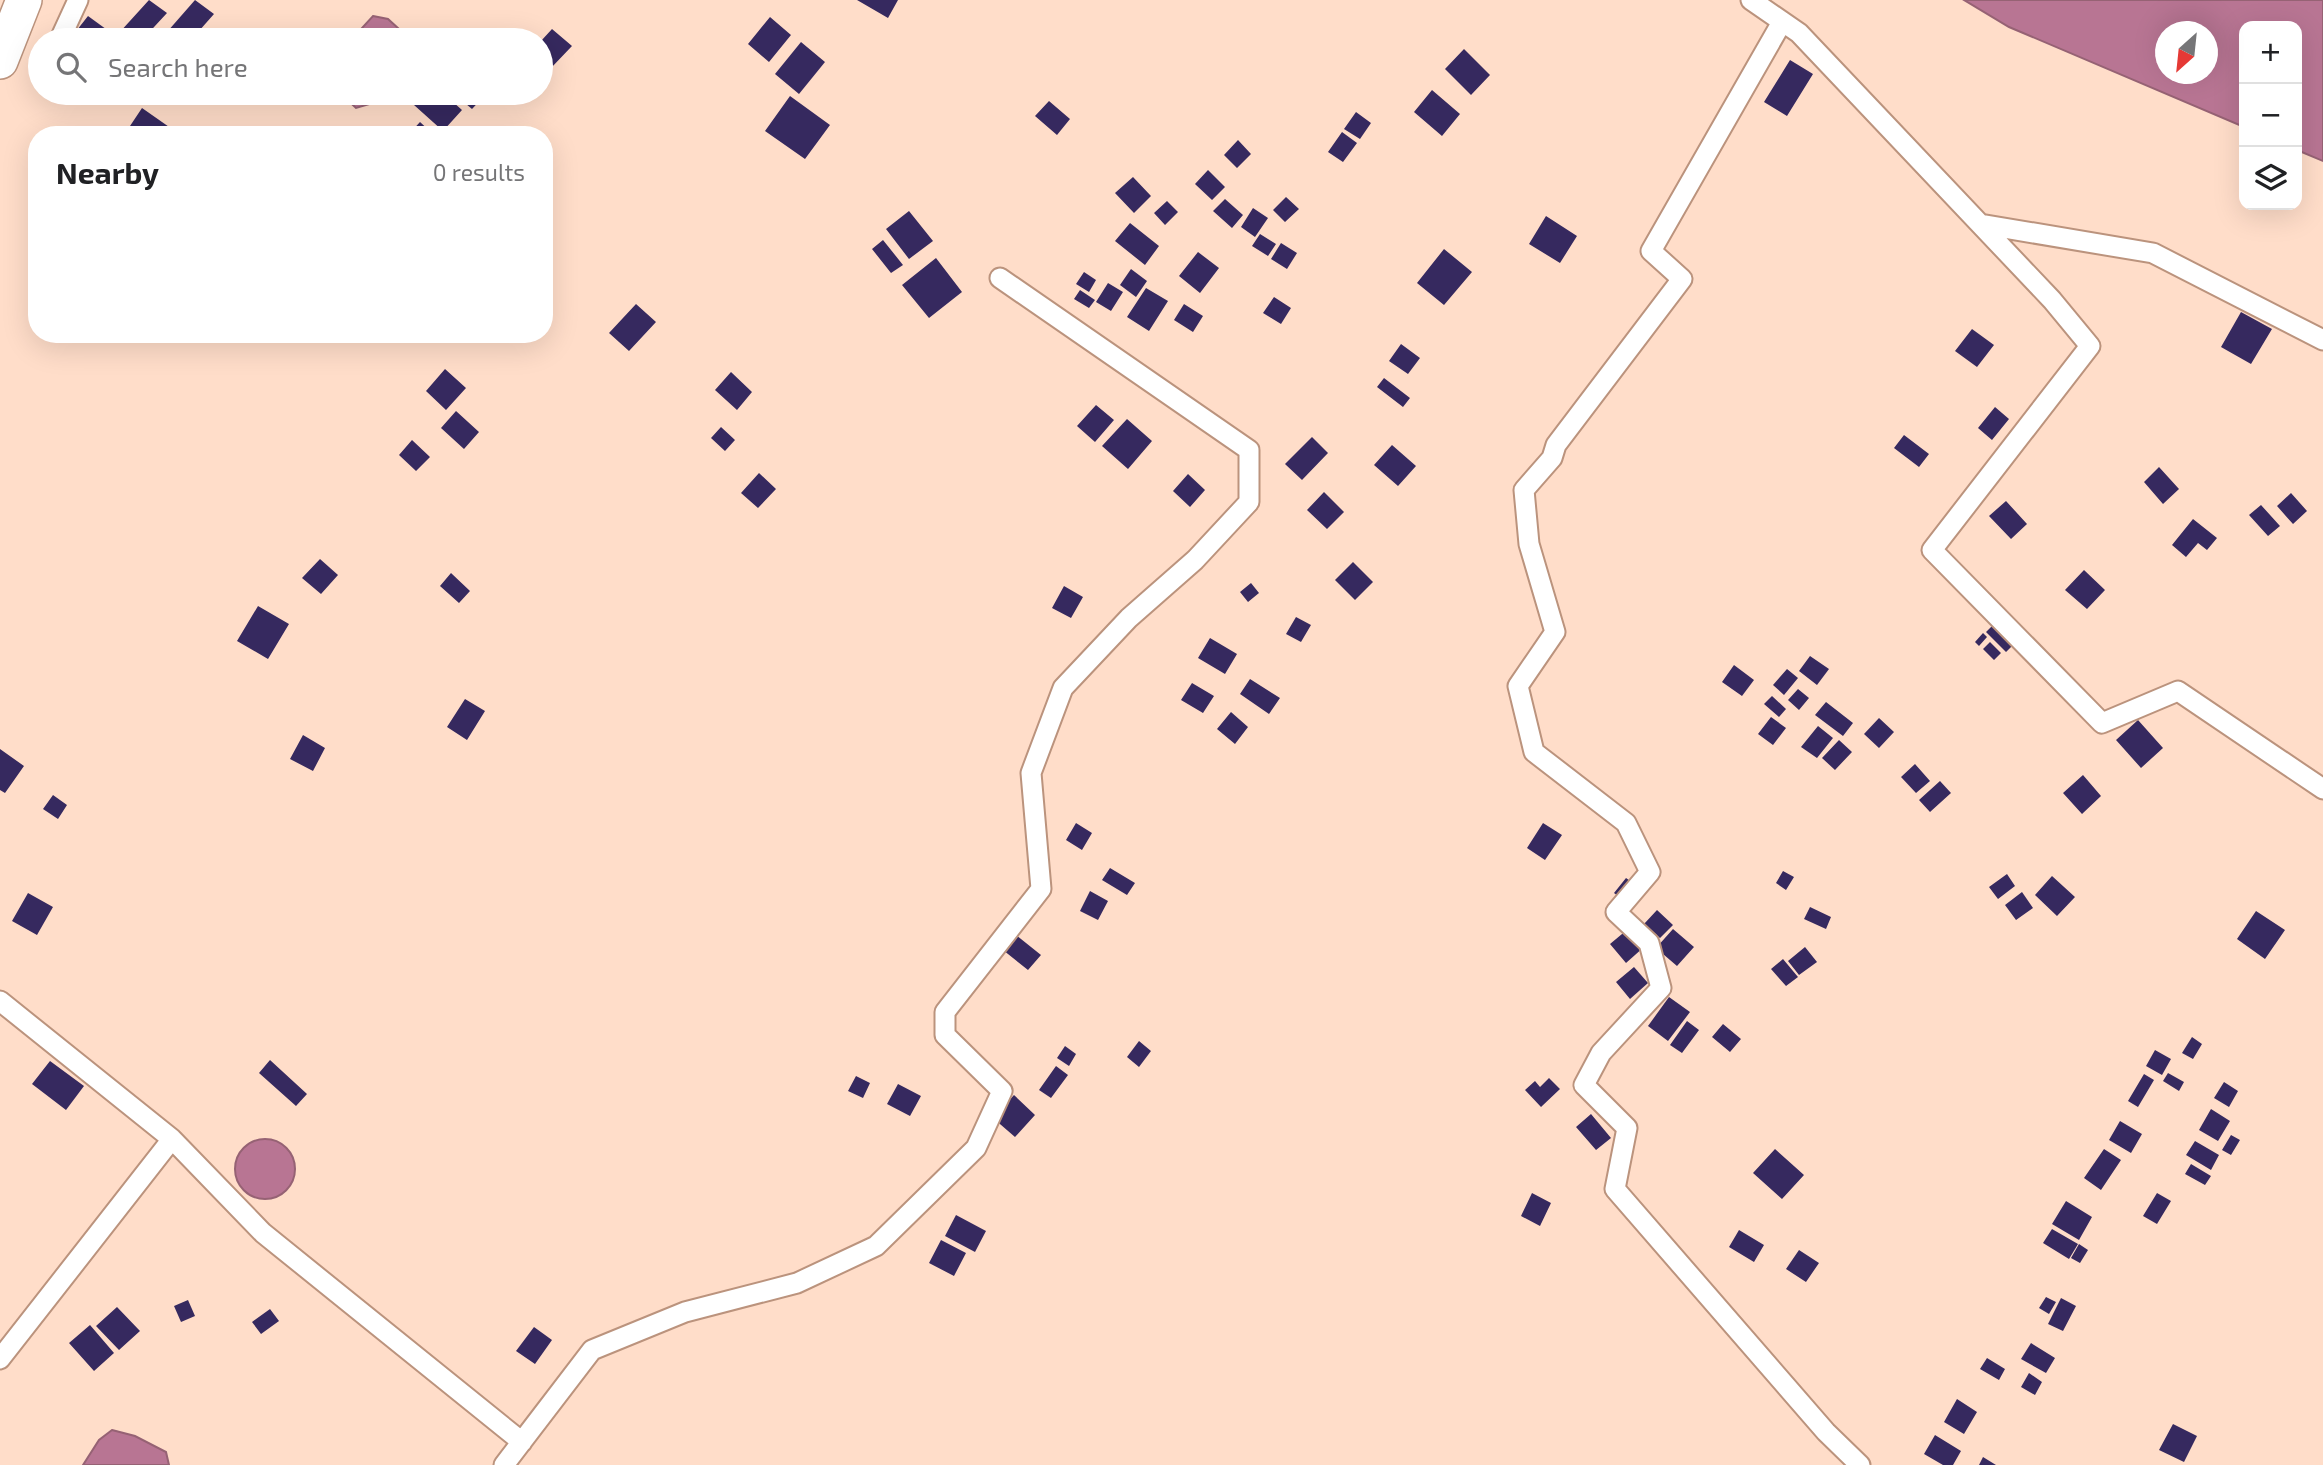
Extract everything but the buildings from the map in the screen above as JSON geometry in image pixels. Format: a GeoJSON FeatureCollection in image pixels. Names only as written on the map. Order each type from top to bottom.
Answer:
{"type":"FeatureCollection","features":[{"type":"Feature","properties":{"kind":"highway"},"geometry":{"type":"LineString","coordinates":[[0,61],[24,0]]}},
{"type":"Feature","properties":{"kind":"street"},"geometry":{"type":"LineString","coordinates":[[65,28],[78,0]]}},
{"type":"Feature","properties":{"kind":"street"},"geometry":{"type":"LineString","coordinates":[[1751,0],[1799,33],[2052,300],[2090,345],[1932,550],[2102,723],[2178,691],[2323,789]]}},
{"type":"Feature","properties":{"kind":"street"},"geometry":{"type":"LineString","coordinates":[[1782,22],[1651,251],[1682,279],[1556,445],[1552,458],[1524,490],[1529,544],[1555,632],[1518,686],[1534,752],[1626,823],[1650,872],[1616,912],[1649,943],[1661,988],[1601,1053],[1584,1085],[1627,1128],[1615,1189],[1826,1432],[1860,1465]]}},
{"type":"Feature","properties":{"kind":"street"},"geometry":{"type":"LineString","coordinates":[[1980,224],[2153,253],[2323,340]]}},
{"type":"Feature","properties":{"kind":"street"},"geometry":{"type":"LineString","coordinates":[[504,1465],[592,1350],[685,1311],[797,1283],[876,1246],[976,1148],[1002,1091],[945,1035],[945,1012],[1041,889],[1031,773],[1063,688],[1129,618],[1195,560],[1249,502],[1249,450],[1000,278]]}},
{"type":"Feature","properties":{"kind":"street"},"geometry":{"type":"LineString","coordinates":[[0,1001],[172,1139],[263,1233],[522,1443]]}},
{"type":"Feature","properties":{"kind":"street"},"geometry":{"type":"LineString","coordinates":[[0,1359],[172,1139]]}},
{"type":"Feature","properties":{"kind":"shaded area"},"geometry":{"type":"Polygon","coordinates":[[[1964,0],[2323,0],[2323,161],[2302,152],[2302,21],[2239,21],[2239,125],[2009,27],[1964,0]]]}},
{"type":"Feature","properties":{"kind":"shaded area"},"geometry":{"type":"Polygon","coordinates":[[[373,16],[388,19],[398,28],[362,28],[373,16]]]}},
{"type":"Feature","properties":{"kind":"shaded area"},"geometry":{"type":"Polygon","coordinates":[[[259,1139],[271,1139],[290,1152],[295,1169],[293,1181],[282,1194],[271,1199],[259,1199],[240,1186],[235,1175],[235,1163],[248,1144],[259,1139]]]}},
{"type":"Feature","properties":{"kind":"shaded area"},"geometry":{"type":"Polygon","coordinates":[[[112,1430],[135,1436],[166,1452],[169,1465],[83,1465],[99,1440],[112,1430]]]}}]}
